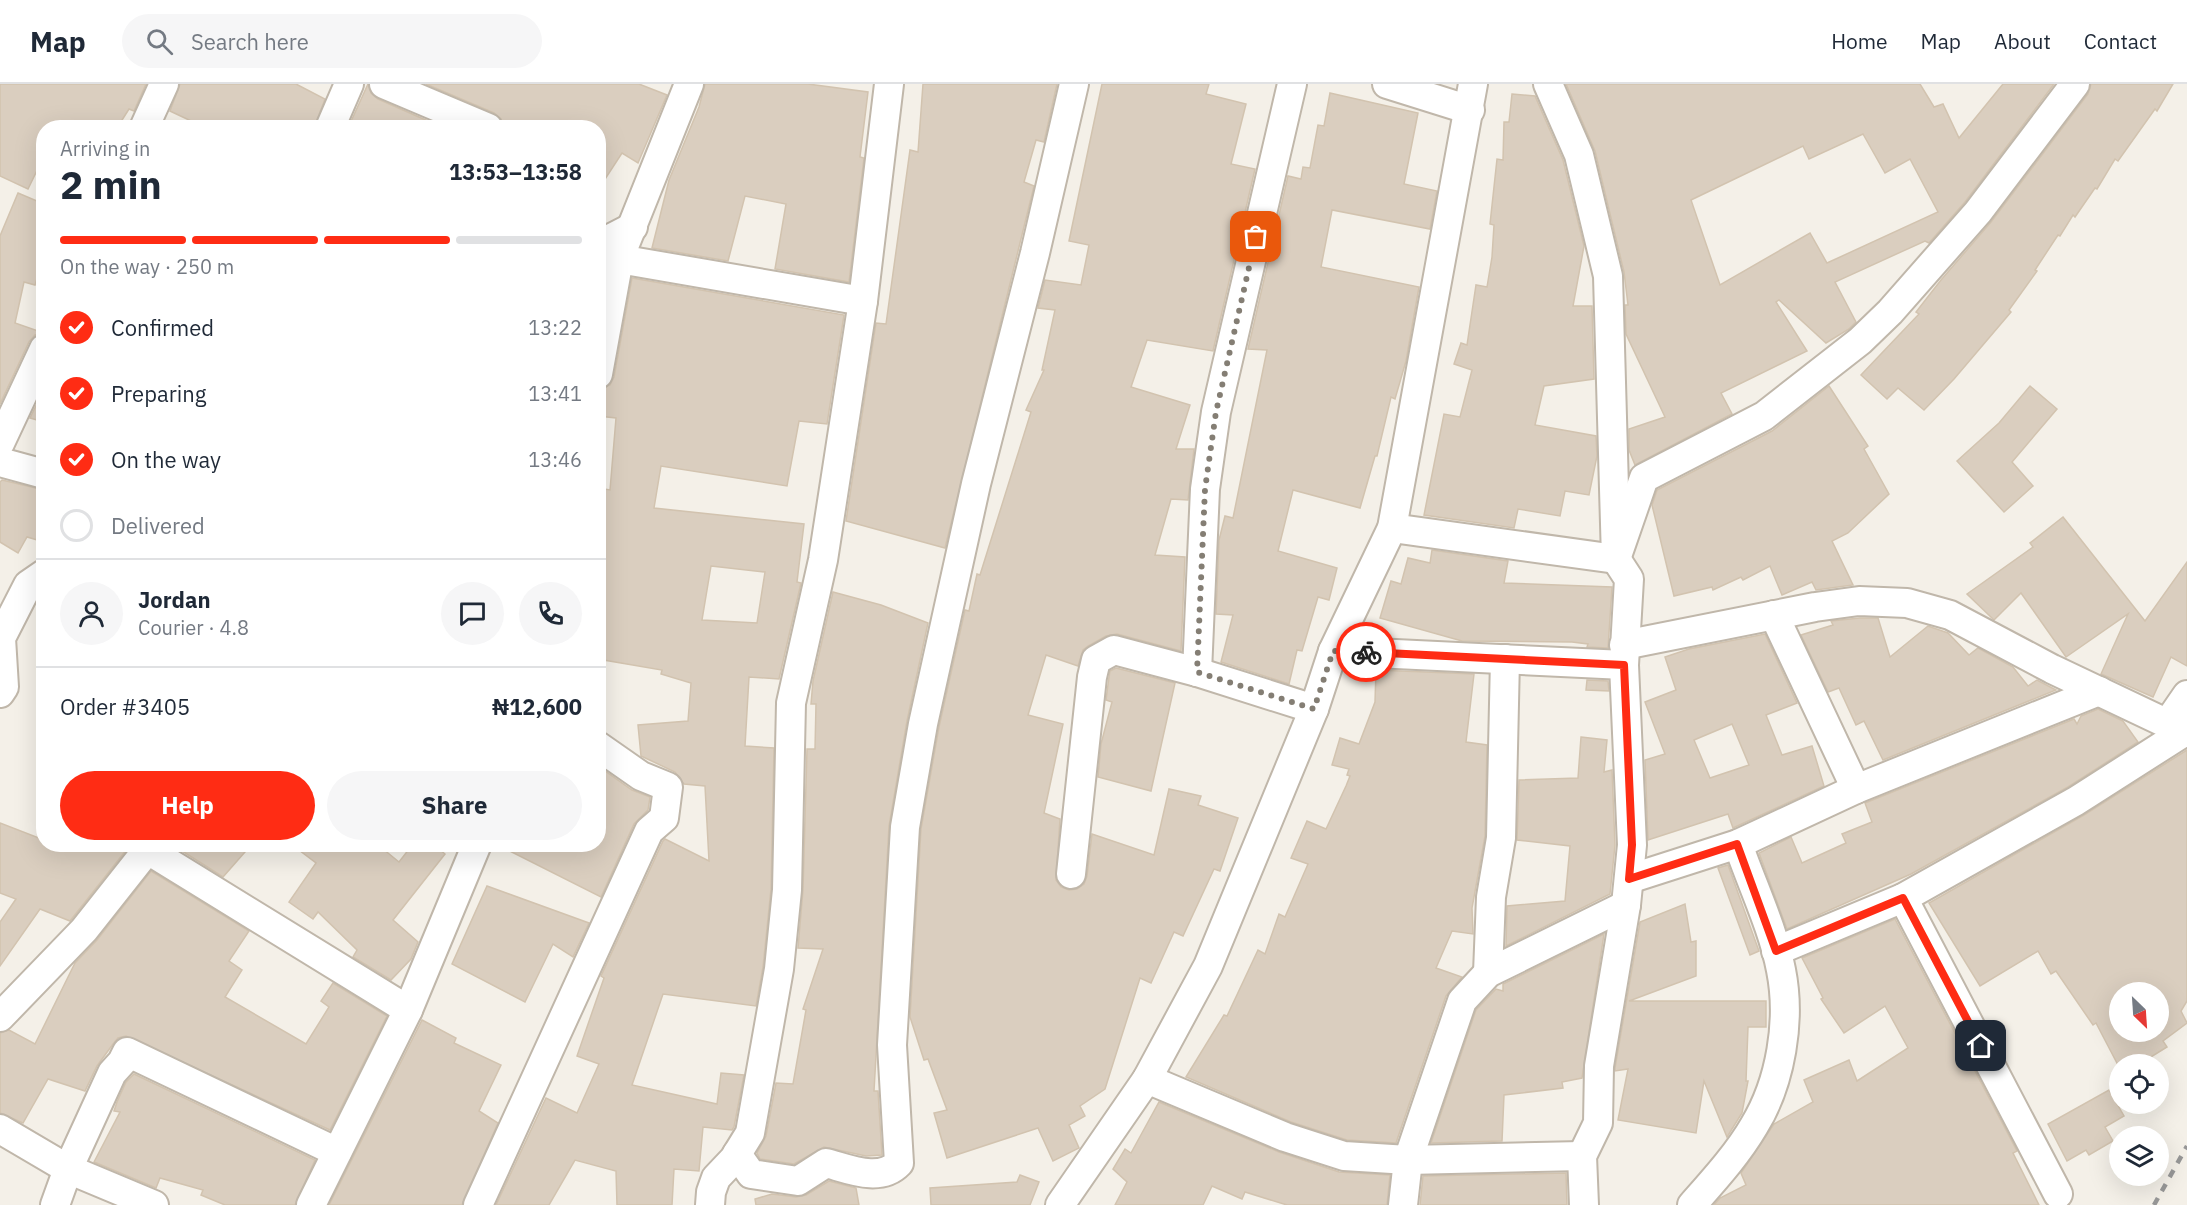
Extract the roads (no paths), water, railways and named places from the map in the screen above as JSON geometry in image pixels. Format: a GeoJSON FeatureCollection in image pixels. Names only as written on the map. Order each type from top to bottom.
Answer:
{"type":"FeatureCollection","features":[{"type":"Feature","properties":{"kind":"street"},"geometry":{"type":"LineString","coordinates":[[148,120],[164,84]]}},
{"type":"Feature","properties":{"kind":"street"},"geometry":{"type":"LineString","coordinates":[[333,120],[349,84]]}},
{"type":"Feature","properties":{"kind":"street"},"geometry":{"type":"LineString","coordinates":[[384,84],[469,120]]}},
{"type":"Feature","properties":{"kind":"street"},"geometry":{"type":"LineString","coordinates":[[606,285],[609,252],[633,227],[689,84]]}},
{"type":"Feature","properties":{"kind":"street"},"geometry":{"type":"LineString","coordinates":[[710,1205],[711,1192],[716,1178],[737,1154],[750,1133],[779,969],[787,890],[791,703],[823,560],[863,301],[889,84]]}},
{"type":"Feature","properties":{"kind":"street"},"geometry":{"type":"LineString","coordinates":[[737,1154],[751,1174],[798,1181],[826,1163],[865,1174],[884,1172],[899,1163],[892,1045],[905,827],[923,724],[976,484],[1035,253],[1074,84]]}},
{"type":"Feature","properties":{"kind":"street"},"geometry":{"type":"LineString","coordinates":[[1197,672],[1205,489],[1216,412],[1292,84]]}},
{"type":"Feature","properties":{"kind":"street"},"geometry":{"type":"LineString","coordinates":[[1060,1205],[1147,1079],[1208,966],[1314,709],[1333,651],[1392,528],[1471,97],[1387,84]]}},
{"type":"Feature","properties":{"kind":"street"},"geometry":{"type":"LineString","coordinates":[[1548,84],[1579,155],[1608,276],[1616,559],[1629,579],[1624,655],[1632,845],[1628,892],[1599,1066],[1598,1123],[1582,1156],[1584,1205]]}},
{"type":"Feature","properties":{"kind":"street"},"geometry":{"type":"LineString","coordinates":[[1616,559],[1644,478],[1764,416],[1860,340],[1890,312],[1978,212],[2075,84]]}},
{"type":"Feature","properties":{"kind":"street"},"geometry":{"type":"LineString","coordinates":[[609,252],[863,301]]}},
{"type":"Feature","properties":{"kind":"street"},"geometry":{"type":"LineString","coordinates":[[0,443],[36,366]]}},
{"type":"Feature","properties":{"kind":"street"},"geometry":{"type":"LineString","coordinates":[[0,462],[36,472]]}},
{"type":"Feature","properties":{"kind":"street"},"geometry":{"type":"LineString","coordinates":[[1392,528],[1616,559]]}},
{"type":"Feature","properties":{"kind":"street"},"geometry":{"type":"LineString","coordinates":[[0,693],[4,687],[1,638],[28,585],[36,580]]}},
{"type":"Feature","properties":{"kind":"street"},"geometry":{"type":"LineString","coordinates":[[1333,651],[1505,659],[1624,655],[1774,615],[1860,601],[1907,603],[1950,615],[2179,729]]}},
{"type":"Feature","properties":{"kind":"street"},"geometry":{"type":"LineString","coordinates":[[1774,615],[1857,789]]}},
{"type":"Feature","properties":{"kind":"street"},"geometry":{"type":"LineString","coordinates":[[1071,874],[1096,660],[1114,650],[1197,672],[1314,709]]}},
{"type":"Feature","properties":{"kind":"street"},"geometry":{"type":"LineString","coordinates":[[1488,973],[1491,897],[1501,838],[1505,659]]}},
{"type":"Feature","properties":{"kind":"street"},"geometry":{"type":"LineString","coordinates":[[1403,1205],[1408,1160],[1462,1002],[1488,973],[1628,892],[1857,789],[2099,691]]}},
{"type":"Feature","properties":{"kind":"street"},"geometry":{"type":"LineString","coordinates":[[1776,951],[1903,898],[2076,801],[2179,729],[2187,695]]}},
{"type":"Feature","properties":{"kind":"street"},"geometry":{"type":"LineString","coordinates":[[478,1205],[649,831],[664,818],[668,787],[641,776],[606,752]]}},
{"type":"Feature","properties":{"kind":"street"},"geometry":{"type":"LineString","coordinates":[[1692,1205],[1729,1163],[1755,1126],[1765,1105],[1784,1035],[1781,971],[1776,951],[1737,844]]}},
{"type":"Feature","properties":{"kind":"street"},"geometry":{"type":"LineString","coordinates":[[0,1017],[84,930],[146,852]]}},
{"type":"Feature","properties":{"kind":"street"},"geometry":{"type":"LineString","coordinates":[[158,852],[408,1010]]}},
{"type":"Feature","properties":{"kind":"street"},"geometry":{"type":"LineString","coordinates":[[311,1205],[408,1010],[467,852]]}},
{"type":"Feature","properties":{"kind":"street"},"geometry":{"type":"LineString","coordinates":[[1903,898],[2058,1194]]}},
{"type":"Feature","properties":{"kind":"street"},"geometry":{"type":"LineString","coordinates":[[55,1205],[68,1169],[112,1073],[127,1052],[337,1152]]}},
{"type":"Feature","properties":{"kind":"street"},"geometry":{"type":"LineString","coordinates":[[1147,1079],[1285,1137],[1344,1156],[1408,1160],[1582,1156]]}},
{"type":"Feature","properties":{"kind":"street"},"geometry":{"type":"LineString","coordinates":[[0,1129],[68,1169],[154,1205]]}},
{"type":"Feature","properties":{"kind":"railway"},"geometry":{"type":"LineString","coordinates":[[2154,1205],[2187,1146]]}}]}
